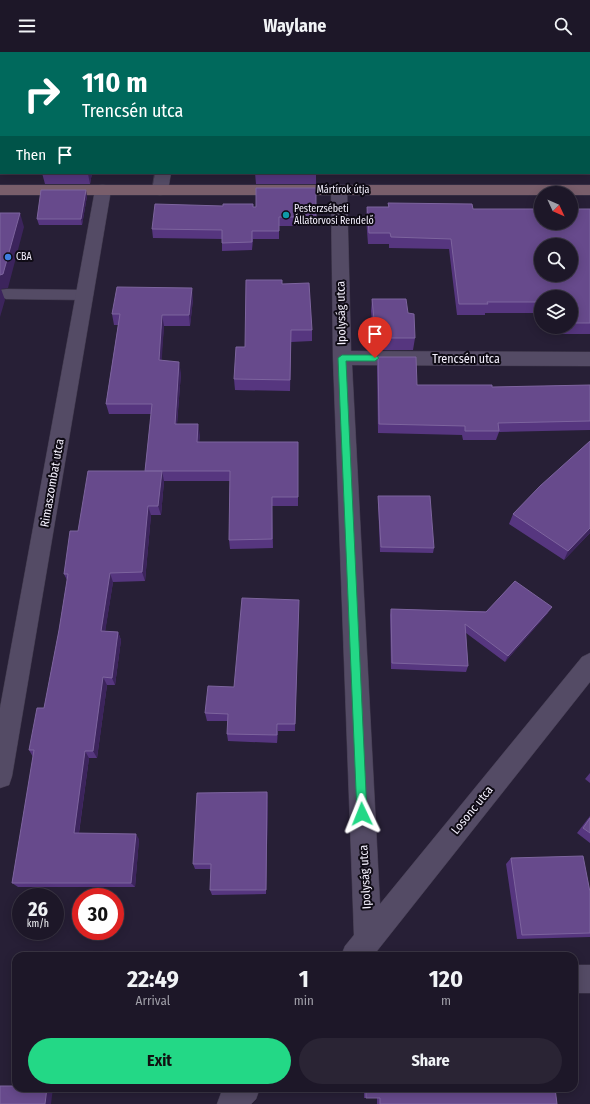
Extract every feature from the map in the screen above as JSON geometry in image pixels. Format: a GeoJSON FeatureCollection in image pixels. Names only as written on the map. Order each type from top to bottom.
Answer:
{"type":"FeatureCollection","features":[{"type":"Feature","properties":{"kind":"street"},"geometry":{"type":"LineString","coordinates":[[160,190],[163,174]]}},
{"type":"Feature","properties":{"kind":"street","name":"Mártírok útja"},"geometry":{"type":"LineString","coordinates":[[0,190],[590,190]]}},
{"type":"Feature","properties":{"kind":"street","name":"Rimaszombat utca"},"geometry":{"type":"LineString","coordinates":[[0,776],[103,190]]}},
{"type":"Feature","properties":{"kind":"street","name":"Ipolyság utca"},"geometry":{"type":"LineString","coordinates":[[339,190],[342,358],[361,948]]}},
{"type":"Feature","properties":{"kind":"street","name":"Trencsén utca"},"geometry":{"type":"LineString","coordinates":[[342,358],[590,359]]}},
{"type":"Feature","properties":{"kind":"street","name":"Losonc utca"},"geometry":{"type":"LineString","coordinates":[[361,948],[590,664]]}},
{"type":"Feature","properties":{"kind":"street"},"geometry":{"type":"LineString","coordinates":[[578,979],[590,979]]}},
{"type":"Feature","properties":{"kind":"street"},"geometry":{"type":"LineString","coordinates":[[232,1104],[242,1092]]}},
{"type":"Feature","properties":{"kind":"lane"},"geometry":{"type":"LineString","coordinates":[[6,294],[85,295]]}},
{"type":"Feature","properties":{"kind":"building"},"geometry":{"type":"Polygon","coordinates":[[[256,188],[316,188],[316,217],[279,217],[279,231],[252,231],[252,242],[222,243],[222,230],[152,229],[155,204],[223,206],[223,204],[253,204],[253,207],[256,207],[256,188]]]}},
{"type":"Feature","properties":{"kind":"building"},"geometry":{"type":"Polygon","coordinates":[[[41,190],[86,190],[81,219],[37,219],[41,190]]]}},
{"type":"Feature","properties":{"kind":"building"},"geometry":{"type":"Polygon","coordinates":[[[388,203],[472,204],[473,209],[534,209],[534,230],[578,230],[578,209],[590,209],[590,323],[578,323],[578,290],[534,290],[534,302],[487,302],[488,304],[459,304],[451,239],[391,237],[390,233],[369,233],[367,207],[389,207],[388,203]]]}},
{"type":"Feature","properties":{"kind":"building"},"geometry":{"type":"Polygon","coordinates":[[[0,213],[20,213],[3,274],[0,275],[0,213]]]}},
{"type":"Feature","properties":{"kind":"building"},"geometry":{"type":"Polygon","coordinates":[[[246,280],[282,280],[282,284],[309,283],[312,330],[291,330],[290,380],[234,379],[236,347],[245,347],[246,280]]]}},
{"type":"Feature","properties":{"kind":"building"},"geometry":{"type":"Polygon","coordinates":[[[117,287],[192,288],[189,315],[162,315],[159,360],[179,362],[175,424],[198,424],[197,442],[298,442],[298,497],[272,497],[272,539],[229,540],[230,471],[145,471],[152,404],[106,404],[120,314],[112,314],[117,287]]]}},
{"type":"Feature","properties":{"kind":"building"},"geometry":{"type":"Polygon","coordinates":[[[372,299],[406,299],[408,313],[414,314],[415,338],[377,338],[372,299]]]}},
{"type":"Feature","properties":{"kind":"building"},"geometry":{"type":"Polygon","coordinates":[[[378,357],[416,357],[417,385],[492,385],[492,387],[590,385],[590,421],[498,423],[499,431],[465,431],[465,426],[379,424],[378,357]]]}},
{"type":"Feature","properties":{"kind":"building"},"geometry":{"type":"Polygon","coordinates":[[[590,441],[590,528],[568,551],[513,514],[540,486],[590,441]]]}},
{"type":"Feature","properties":{"kind":"building"},"geometry":{"type":"Polygon","coordinates":[[[88,471],[162,471],[158,506],[148,506],[142,572],[110,573],[101,631],[118,632],[112,678],[103,677],[93,751],[85,751],[74,833],[136,834],[131,883],[12,883],[34,750],[29,750],[37,708],[44,708],[68,574],[64,574],[70,531],[78,531],[88,471]]]}},
{"type":"Feature","properties":{"kind":"building"},"geometry":{"type":"Polygon","coordinates":[[[378,496],[430,496],[434,548],[381,547],[378,496]]]}},
{"type":"Feature","properties":{"kind":"building"},"geometry":{"type":"Polygon","coordinates":[[[515,581],[552,607],[508,656],[465,624],[468,666],[392,663],[391,609],[486,612],[515,581]]]}},
{"type":"Feature","properties":{"kind":"building"},"geometry":{"type":"Polygon","coordinates":[[[242,598],[299,600],[295,724],[277,724],[277,735],[227,734],[228,714],[205,713],[208,686],[234,687],[242,598]]]}},
{"type":"Feature","properties":{"kind":"building"},"geometry":{"type":"Polygon","coordinates":[[[267,792],[266,890],[210,890],[211,864],[193,864],[197,793],[267,792]]]}},
{"type":"Feature","properties":{"kind":"building"},"geometry":{"type":"Polygon","coordinates":[[[590,818],[590,833],[583,828],[590,818]]]}},
{"type":"Feature","properties":{"kind":"building"},"geometry":{"type":"Polygon","coordinates":[[[583,856],[590,892],[590,933],[522,935],[511,858],[583,856]]]}},
{"type":"Feature","properties":{"kind":"building"},"geometry":{"type":"Polygon","coordinates":[[[0,1086],[12,1086],[12,1092],[46,1092],[45,1104],[0,1104],[0,1086]]]}},
{"type":"Feature","properties":{"kind":"building"},"geometry":{"type":"Polygon","coordinates":[[[366,1092],[556,1092],[557,1104],[380,1104],[380,1098],[366,1098],[366,1092]]]}},
{"type":"Feature","properties":{"kind":"place","name":"Pesterzsébeti Állatorvosi Rendelő"},"geometry":{"type":"Point","coordinates":[286,215]}},
{"type":"Feature","properties":{"kind":"place","name":"CBA"},"geometry":{"type":"Point","coordinates":[8,257]}},
{"type":"Feature","properties":{"kind":"route"},"geometry":{"type":"LineString","coordinates":[[362,814],[342,358],[375,358]]}}]}
